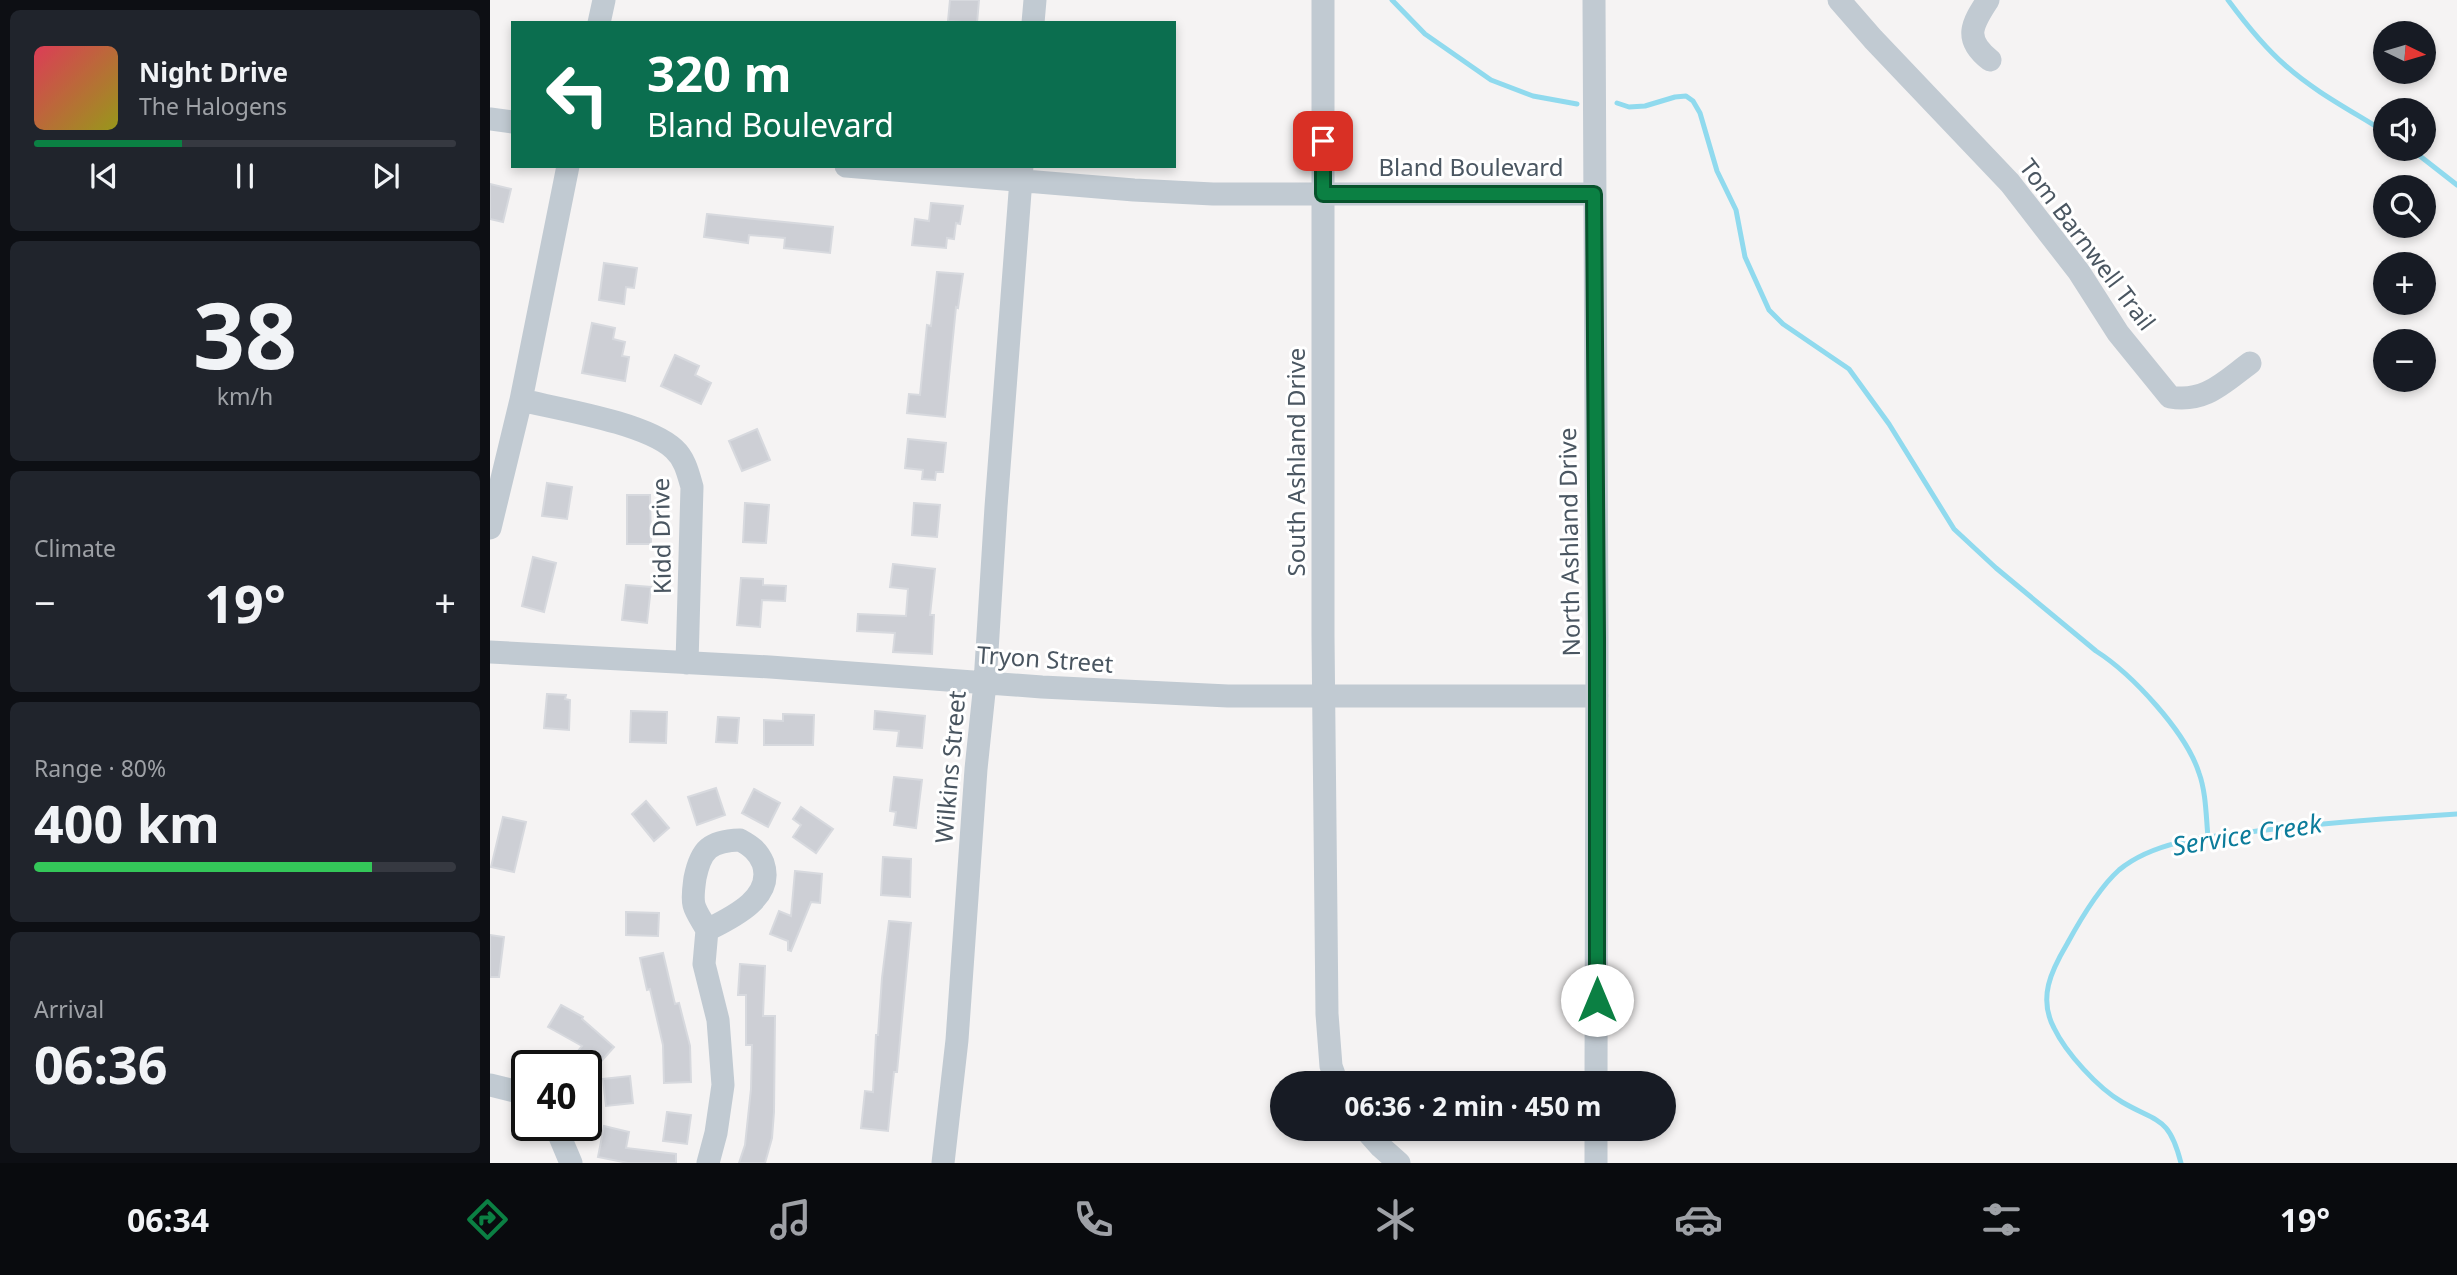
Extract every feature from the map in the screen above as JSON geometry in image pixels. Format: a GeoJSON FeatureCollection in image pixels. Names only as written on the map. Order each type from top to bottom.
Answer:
{"type":"FeatureCollection","features":[{"type":"Feature","properties":{"kind":"street"},"geometry":{"type":"LineString","coordinates":[[599,21],[604,0]]}},
{"type":"Feature","properties":{"kind":"street"},"geometry":{"type":"LineString","coordinates":[[1033,21],[1035,0]]}},
{"type":"Feature","properties":{"kind":"street","name":"South Ashland Drive"},"geometry":{"type":"LineString","coordinates":[[1323,0],[1326,925],[1328,1041],[1334,1071]]}},
{"type":"Feature","properties":{"kind":"street","name":"North Ashland Drive"},"geometry":{"type":"LineString","coordinates":[[1594,0],[1596,1071]]}},
{"type":"Feature","properties":{"kind":"street","name":"Tom Barnwell Trail"},"geometry":{"type":"LineString","coordinates":[[1839,0],[1873,40],[2010,183],[2079,272],[2118,333],[2170,397],[2198,397],[2250,363]]}},
{"type":"Feature","properties":{"kind":"street"},"geometry":{"type":"LineString","coordinates":[[1988,0],[1973,21],[1973,36],[1977,50],[1990,60]]}},
{"type":"Feature","properties":{"kind":"street"},"geometry":{"type":"LineString","coordinates":[[490,119],[511,122]]}},
{"type":"Feature","properties":{"kind":"street"},"geometry":{"type":"LineString","coordinates":[[490,528],[520,400],[568,168]]}},
{"type":"Feature","properties":{"kind":"street","name":"Bland Boulevard"},"geometry":{"type":"LineString","coordinates":[[896,168],[1021,173],[1134,190],[1213,194],[1594,194]]}},
{"type":"Feature","properties":{"kind":"street","name":"Wilkins Street"},"geometry":{"type":"LineString","coordinates":[[943,1163],[957,1040],[1021,173]]}},
{"type":"Feature","properties":{"kind":"street","name":"Kidd Drive"},"geometry":{"type":"LineString","coordinates":[[520,400],[650,432],[674,449],[686,466],[692,487],[687,663]]}},
{"type":"Feature","properties":{"kind":"street","name":"Tryon Street"},"geometry":{"type":"LineString","coordinates":[[490,652],[1228,696],[1597,696]]}},
{"type":"Feature","properties":{"kind":"street"},"geometry":{"type":"LineString","coordinates":[[707,930],[704,964],[718,1020],[723,1085],[716,1133],[708,1163]]}},
{"type":"Feature","properties":{"kind":"street"},"geometry":{"type":"LineString","coordinates":[[490,1085],[511,1090]]}},
{"type":"Feature","properties":{"kind":"street"},"geometry":{"type":"LineString","coordinates":[[562,1141],[571,1163]]}},
{"type":"Feature","properties":{"kind":"street"},"geometry":{"type":"LineString","coordinates":[[1376,1141],[1399,1163]]}},
{"type":"Feature","properties":{"kind":"street"},"geometry":{"type":"LineString","coordinates":[[1596,1141],[1596,1163]]}},
{"type":"Feature","properties":{"kind":"building"},"geometry":{"type":"Polygon","coordinates":[[[950,0],[979,0],[977,21],[948,21],[950,0]]]}},
{"type":"Feature","properties":{"kind":"building"},"geometry":{"type":"Polygon","coordinates":[[[490,184],[511,189],[503,222],[490,219],[490,184]]]}},
{"type":"Feature","properties":{"kind":"building"},"geometry":{"type":"Polygon","coordinates":[[[931,203],[963,206],[960,224],[956,223],[954,239],[947,238],[946,248],[912,245],[915,219],[929,221],[931,203]]]}},
{"type":"Feature","properties":{"kind":"building"},"geometry":{"type":"Polygon","coordinates":[[[707,214],[833,227],[830,253],[784,248],[785,238],[749,235],[748,243],[704,237],[707,214]]]}},
{"type":"Feature","properties":{"kind":"building"},"geometry":{"type":"Polygon","coordinates":[[[604,263],[637,268],[634,288],[626,287],[624,304],[599,300],[604,263]]]}},
{"type":"Feature","properties":{"kind":"building"},"geometry":{"type":"Polygon","coordinates":[[[937,272],[963,274],[958,308],[956,307],[945,417],[907,413],[909,394],[920,395],[927,325],[931,326],[937,272]]]}},
{"type":"Feature","properties":{"kind":"building"},"geometry":{"type":"Polygon","coordinates":[[[592,323],[615,328],[613,339],[625,342],[622,356],[629,357],[625,381],[582,373],[592,323]]]}},
{"type":"Feature","properties":{"kind":"building"},"geometry":{"type":"Polygon","coordinates":[[[675,355],[699,366],[695,375],[711,383],[701,404],[661,386],[675,355]]]}},
{"type":"Feature","properties":{"kind":"building"},"geometry":{"type":"Polygon","coordinates":[[[757,429],[770,460],[742,471],[729,441],[757,429]]]}},
{"type":"Feature","properties":{"kind":"building"},"geometry":{"type":"Polygon","coordinates":[[[908,439],[946,443],[943,472],[936,472],[935,480],[922,479],[923,470],[905,468],[908,439]]]}},
{"type":"Feature","properties":{"kind":"building"},"geometry":{"type":"Polygon","coordinates":[[[547,483],[572,487],[567,519],[542,516],[547,483]]]}},
{"type":"Feature","properties":{"kind":"building"},"geometry":{"type":"Polygon","coordinates":[[[627,495],[650,495],[651,544],[627,544],[627,495]]]}},
{"type":"Feature","properties":{"kind":"building"},"geometry":{"type":"Polygon","coordinates":[[[745,503],[769,505],[766,543],[743,542],[745,503]]]}},
{"type":"Feature","properties":{"kind":"building"},"geometry":{"type":"Polygon","coordinates":[[[914,503],[940,505],[937,537],[912,535],[914,503]]]}},
{"type":"Feature","properties":{"kind":"building"},"geometry":{"type":"Polygon","coordinates":[[[533,557],[556,563],[544,612],[522,606],[533,557]]]}},
{"type":"Feature","properties":{"kind":"building"},"geometry":{"type":"Polygon","coordinates":[[[893,564],[935,569],[930,615],[934,615],[932,654],[893,652],[895,633],[857,631],[858,614],[906,616],[908,589],[890,587],[893,564]]]}},
{"type":"Feature","properties":{"kind":"building"},"geometry":{"type":"Polygon","coordinates":[[[741,578],[763,579],[763,585],[786,586],[785,601],[762,600],[760,627],[737,625],[741,578]]]}},
{"type":"Feature","properties":{"kind":"building"},"geometry":{"type":"Polygon","coordinates":[[[626,585],[651,587],[647,623],[622,620],[626,585]]]}},
{"type":"Feature","properties":{"kind":"building"},"geometry":{"type":"Polygon","coordinates":[[[547,694],[566,695],[565,699],[570,700],[569,730],[544,728],[547,694]]]}},
{"type":"Feature","properties":{"kind":"building"},"geometry":{"type":"Polygon","coordinates":[[[631,711],[667,712],[666,743],[630,742],[631,711]]]}},
{"type":"Feature","properties":{"kind":"building"},"geometry":{"type":"Polygon","coordinates":[[[875,711],[925,716],[922,748],[897,746],[899,731],[874,729],[875,711]]]}},
{"type":"Feature","properties":{"kind":"building"},"geometry":{"type":"Polygon","coordinates":[[[783,714],[814,715],[813,745],[764,745],[764,720],[783,721],[783,714]]]}},
{"type":"Feature","properties":{"kind":"building"},"geometry":{"type":"Polygon","coordinates":[[[718,717],[739,718],[737,743],[716,742],[718,717]]]}},
{"type":"Feature","properties":{"kind":"building"},"geometry":{"type":"Polygon","coordinates":[[[894,777],[922,780],[916,828],[894,825],[896,812],[890,811],[894,777]]]}},
{"type":"Feature","properties":{"kind":"building"},"geometry":{"type":"Polygon","coordinates":[[[716,788],[725,815],[697,825],[688,797],[716,788]]]}},
{"type":"Feature","properties":{"kind":"building"},"geometry":{"type":"Polygon","coordinates":[[[754,789],[780,803],[768,827],[742,813],[754,789]]]}},
{"type":"Feature","properties":{"kind":"building"},"geometry":{"type":"Polygon","coordinates":[[[646,801],[669,828],[654,841],[632,814],[646,801]]]}},
{"type":"Feature","properties":{"kind":"building"},"geometry":{"type":"Polygon","coordinates":[[[801,807],[833,829],[816,853],[793,837],[801,825],[793,819],[801,807]]]}},
{"type":"Feature","properties":{"kind":"building"},"geometry":{"type":"Polygon","coordinates":[[[503,817],[526,822],[514,872],[491,867],[503,817]]]}},
{"type":"Feature","properties":{"kind":"building"},"geometry":{"type":"Polygon","coordinates":[[[883,857],[911,859],[910,897],[881,895],[883,857]]]}},
{"type":"Feature","properties":{"kind":"building"},"geometry":{"type":"Polygon","coordinates":[[[795,871],[822,874],[820,903],[811,902],[791,951],[788,950],[788,941],[770,934],[779,911],[791,916],[795,871]]]}},
{"type":"Feature","properties":{"kind":"building"},"geometry":{"type":"Polygon","coordinates":[[[626,912],[659,913],[658,936],[626,935],[626,912]]]}},
{"type":"Feature","properties":{"kind":"building"},"geometry":{"type":"Polygon","coordinates":[[[889,921],[911,923],[897,1072],[894,1072],[888,1131],[861,1128],[865,1091],[873,1092],[876,1035],[889,921]]]}},
{"type":"Feature","properties":{"kind":"building"},"geometry":{"type":"Polygon","coordinates":[[[490,935],[504,937],[499,977],[490,977],[490,935]]]}},
{"type":"Feature","properties":{"kind":"building"},"geometry":{"type":"Polygon","coordinates":[[[663,953],[675,1004],[679,1003],[690,1046],[691,1082],[664,1083],[663,1045],[640,958],[663,953]]]}},
{"type":"Feature","properties":{"kind":"building"},"geometry":{"type":"Polygon","coordinates":[[[740,964],[765,966],[763,1016],[775,1016],[774,1112],[772,1138],[765,1163],[739,1163],[745,1145],[752,1045],[746,1045],[746,995],[738,995],[740,964]]]}},
{"type":"Feature","properties":{"kind":"building"},"geometry":{"type":"Polygon","coordinates":[[[561,1005],[583,1017],[582,1019],[614,1047],[602,1060],[602,1050],[579,1050],[582,1046],[548,1027],[561,1005]]]}},
{"type":"Feature","properties":{"kind":"building"},"geometry":{"type":"Polygon","coordinates":[[[630,1076],[633,1103],[606,1106],[603,1079],[630,1076]]]}},
{"type":"Feature","properties":{"kind":"building"},"geometry":{"type":"Polygon","coordinates":[[[667,1112],[691,1115],[687,1144],[663,1141],[667,1112]]]}},
{"type":"Feature","properties":{"kind":"building"},"geometry":{"type":"Polygon","coordinates":[[[604,1126],[629,1132],[626,1148],[676,1154],[676,1163],[628,1163],[598,1157],[604,1126]]]}},
{"type":"Feature","properties":{"kind":"waterway"},"geometry":{"type":"LineString","coordinates":[[1392,0],[1425,34],[1491,80],[1533,96],[1577,104]]}},
{"type":"Feature","properties":{"kind":"waterway","name":"Service Creek"},"geometry":{"type":"LineString","coordinates":[[2228,0],[2278,59],[2321,93],[2373,125]]}},
{"type":"Feature","properties":{"kind":"waterway"},"geometry":{"type":"LineString","coordinates":[[1617,103],[1629,107],[1645,106],[1686,96],[1693,101],[1700,113],[1717,171],[1736,210],[1745,257],[1769,310],[1783,324],[1849,369],[1889,424],[1954,529],[1996,568],[2125,674],[2156,705],[2182,740],[2199,773],[2208,837]]}},
{"type":"Feature","properties":{"kind":"waterway","name":"Service Creek"},"geometry":{"type":"LineString","coordinates":[[2426,161],[2457,185]]}},
{"type":"Feature","properties":{"kind":"waterway","name":"Service Creek"},"geometry":{"type":"LineString","coordinates":[[2181,1163],[2167,1129],[2113,1096],[2093,1079],[2066,1048],[2049,1017],[2047,995],[2052,975],[2061,954],[2090,905],[2105,886],[2119,870],[2135,859],[2189,840],[2314,825],[2457,814]]}},
{"type":"Feature","properties":{"kind":"route"},"geometry":{"type":"LineString","coordinates":[[1323,141],[1323,194],[1594,194],[1597,1000]]}}]}
